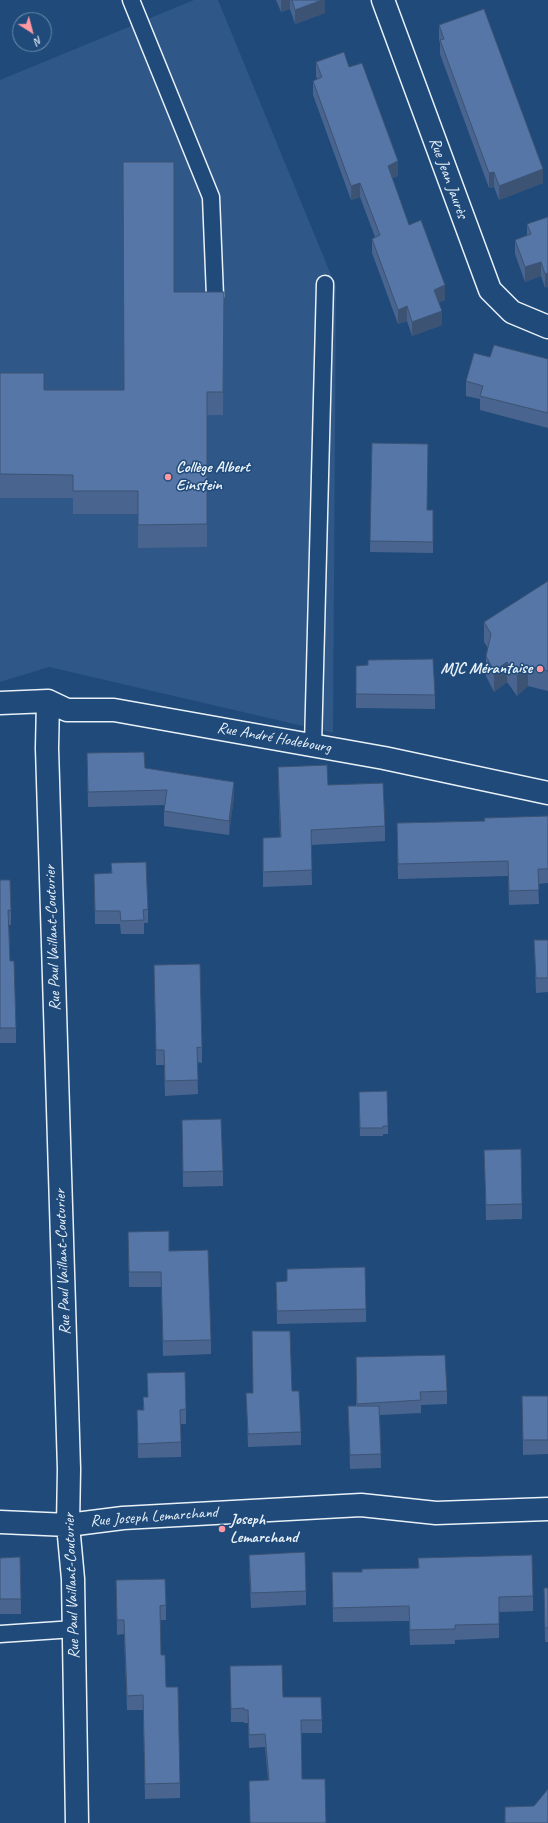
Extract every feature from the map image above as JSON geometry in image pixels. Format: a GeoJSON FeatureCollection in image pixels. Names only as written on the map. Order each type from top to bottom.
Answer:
{"type":"FeatureCollection","features":[{"type":"Feature","properties":{"kind":"street","name":"Rue Jean Jaurès"},"geometry":{"type":"LineString","coordinates":[[383,0],[490,290],[512,312],[548,327]]}},
{"type":"Feature","properties":{"kind":"street","name":"Rue André Hodebourg"},"geometry":{"type":"LineString","coordinates":[[0,703],[48,701],[67,710],[114,710],[384,758],[548,793]]}},
{"type":"Feature","properties":{"kind":"street","name":"Rue Paul Vaillant-Couturier"},"geometry":{"type":"LineString","coordinates":[[48,701],[47,748],[69,1469],[68,1525],[73,1579],[77,1823]]}},
{"type":"Feature","properties":{"kind":"street","name":"Rue Joseph Lemarchand"},"geometry":{"type":"LineString","coordinates":[[0,1522],[68,1525],[123,1518],[360,1505],[436,1513],[548,1509]]}},
{"type":"Feature","properties":{"kind":"lane"},"geometry":{"type":"LineString","coordinates":[[131,0],[211,197],[215,296]]}},
{"type":"Feature","properties":{"kind":"lane"},"geometry":{"type":"LineString","coordinates":[[313,745],[325,284]]}},
{"type":"Feature","properties":{"kind":"lane"},"geometry":{"type":"LineString","coordinates":[[0,1634],[74,1629]]}},
{"type":"Feature","properties":{"kind":"shaded area","name":"Collège Albert Einstein"},"geometry":{"type":"Polygon","coordinates":[[[194,0],[218,0],[336,287],[333,733],[49,667],[0,682],[0,80],[194,0]]]}},
{"type":"Feature","properties":{"kind":"building"},"geometry":{"type":"Polygon","coordinates":[[[292,0],[322,0],[295,10],[292,0]]]}},
{"type":"Feature","properties":{"kind":"building"},"geometry":{"type":"Polygon","coordinates":[[[484,9],[543,169],[499,186],[494,172],[489,173],[440,40],[444,39],[439,25],[484,9]]]}},
{"type":"Feature","properties":{"kind":"building"},"geometry":{"type":"Polygon","coordinates":[[[344,52],[349,67],[362,63],[398,161],[388,166],[409,225],[421,220],[445,285],[434,290],[442,311],[412,322],[407,306],[398,310],[372,239],[380,235],[360,183],[351,186],[313,81],[322,77],[316,62],[344,52]]]}},
{"type":"Feature","properties":{"kind":"building"},"geometry":{"type":"Polygon","coordinates":[[[123,162],[174,162],[174,292],[224,292],[223,392],[207,392],[207,524],[138,525],[138,491],[73,491],[73,475],[0,474],[0,373],[44,373],[44,390],[124,390],[123,162]]]}},
{"type":"Feature","properties":{"kind":"building"},"geometry":{"type":"Polygon","coordinates":[[[548,217],[548,273],[545,274],[541,262],[525,267],[515,240],[531,234],[527,224],[548,217]]]}},
{"type":"Feature","properties":{"kind":"building"},"geometry":{"type":"Polygon","coordinates":[[[494,345],[548,359],[548,413],[480,396],[483,386],[466,381],[474,353],[490,357],[494,345]]]}},
{"type":"Feature","properties":{"kind":"building"},"geometry":{"type":"Polygon","coordinates":[[[372,443],[428,444],[427,510],[433,510],[433,542],[370,541],[372,443]]]}},
{"type":"Feature","properties":{"kind":"building"},"geometry":{"type":"Polygon","coordinates":[[[548,581],[548,671],[528,666],[517,676],[507,662],[494,671],[486,656],[491,634],[484,622],[548,581]]]}},
{"type":"Feature","properties":{"kind":"building"},"geometry":{"type":"Polygon","coordinates":[[[433,659],[435,695],[356,694],[356,666],[368,665],[368,660],[433,659]]]}},
{"type":"Feature","properties":{"kind":"building"},"geometry":{"type":"Polygon","coordinates":[[[144,752],[145,768],[234,782],[229,821],[164,811],[167,790],[88,792],[87,753],[144,752]]]}},
{"type":"Feature","properties":{"kind":"building"},"geometry":{"type":"Polygon","coordinates":[[[327,765],[328,785],[383,783],[385,826],[311,830],[312,870],[263,872],[263,838],[281,837],[278,767],[327,765]]]}},
{"type":"Feature","properties":{"kind":"building"},"geometry":{"type":"Polygon","coordinates":[[[548,816],[548,869],[538,869],[539,890],[509,891],[508,861],[398,864],[397,823],[485,821],[484,818],[548,816]]]}},
{"type":"Feature","properties":{"kind":"building"},"geometry":{"type":"Polygon","coordinates":[[[146,862],[148,909],[143,910],[144,920],[121,921],[120,911],[95,911],[94,874],[112,873],[111,863],[146,862]]]}},
{"type":"Feature","properties":{"kind":"building"},"geometry":{"type":"Polygon","coordinates":[[[0,880],[10,880],[11,911],[8,910],[10,961],[14,961],[16,1028],[0,1028],[0,880]]]}},
{"type":"Feature","properties":{"kind":"building"},"geometry":{"type":"Polygon","coordinates":[[[534,940],[548,940],[548,978],[536,978],[534,940]]]}},
{"type":"Feature","properties":{"kind":"building"},"geometry":{"type":"Polygon","coordinates":[[[200,964],[202,1048],[197,1047],[198,1080],[165,1081],[164,1050],[156,1050],[154,965],[200,964]]]}},
{"type":"Feature","properties":{"kind":"building"},"geometry":{"type":"Polygon","coordinates":[[[387,1091],[388,1126],[383,1126],[383,1128],[360,1128],[359,1092],[387,1091]]]}},
{"type":"Feature","properties":{"kind":"building"},"geometry":{"type":"Polygon","coordinates":[[[221,1119],[223,1171],[183,1172],[182,1120],[221,1119]]]}},
{"type":"Feature","properties":{"kind":"building"},"geometry":{"type":"Polygon","coordinates":[[[521,1149],[522,1204],[486,1205],[484,1150],[521,1149]]]}},
{"type":"Feature","properties":{"kind":"building"},"geometry":{"type":"Polygon","coordinates":[[[169,1231],[169,1251],[208,1250],[211,1340],[163,1341],[161,1272],[129,1272],[128,1232],[169,1231]]]}},
{"type":"Feature","properties":{"kind":"building"},"geometry":{"type":"Polygon","coordinates":[[[365,1267],[366,1309],[277,1311],[276,1282],[287,1281],[287,1269],[365,1267]]]}},
{"type":"Feature","properties":{"kind":"building"},"geometry":{"type":"Polygon","coordinates":[[[252,1331],[290,1331],[292,1391],[299,1391],[301,1432],[248,1434],[246,1393],[253,1393],[252,1331]]]}},
{"type":"Feature","properties":{"kind":"building"},"geometry":{"type":"Polygon","coordinates":[[[445,1355],[447,1391],[420,1392],[421,1400],[357,1404],[356,1357],[445,1355]]]}},
{"type":"Feature","properties":{"kind":"building"},"geometry":{"type":"Polygon","coordinates":[[[185,1372],[186,1409],[180,1410],[181,1442],[138,1444],[137,1410],[144,1410],[143,1397],[148,1397],[147,1373],[185,1372]]]}},
{"type":"Feature","properties":{"kind":"building"},"geometry":{"type":"Polygon","coordinates":[[[522,1396],[548,1396],[548,1440],[523,1440],[522,1396]]]}},
{"type":"Feature","properties":{"kind":"building"},"geometry":{"type":"Polygon","coordinates":[[[348,1406],[379,1406],[381,1454],[350,1455],[348,1406]]]}},
{"type":"Feature","properties":{"kind":"building"},"geometry":{"type":"Polygon","coordinates":[[[305,1552],[306,1591],[251,1593],[249,1555],[305,1552]]]}},
{"type":"Feature","properties":{"kind":"building"},"geometry":{"type":"Polygon","coordinates":[[[532,1555],[533,1596],[499,1597],[499,1624],[455,1625],[455,1629],[410,1630],[409,1606],[333,1608],[332,1572],[362,1572],[362,1569],[419,1568],[418,1558],[532,1555]]]}},
{"type":"Feature","properties":{"kind":"building"},"geometry":{"type":"Polygon","coordinates":[[[20,1557],[21,1599],[0,1599],[0,1558],[20,1557]]]}},
{"type":"Feature","properties":{"kind":"building"},"geometry":{"type":"Polygon","coordinates":[[[165,1579],[166,1605],[160,1606],[161,1655],[165,1655],[166,1687],[178,1687],[180,1783],[145,1784],[143,1695],[127,1696],[124,1620],[117,1620],[116,1580],[165,1579]]]}},
{"type":"Feature","properties":{"kind":"building"},"geometry":{"type":"Polygon","coordinates":[[[544,1588],[548,1588],[548,1628],[545,1628],[544,1588]]]}},
{"type":"Feature","properties":{"kind":"building"},"geometry":{"type":"Polygon","coordinates":[[[282,1665],[283,1697],[321,1697],[322,1720],[301,1720],[302,1779],[325,1779],[326,1823],[250,1823],[249,1781],[269,1780],[265,1734],[249,1735],[248,1710],[244,1710],[244,1708],[231,1709],[230,1666],[282,1665]]]}},
{"type":"Feature","properties":{"kind":"building"},"geometry":{"type":"Polygon","coordinates":[[[548,1789],[548,1823],[505,1823],[505,1807],[534,1806],[548,1789]]]}},
{"type":"Feature","properties":{"kind":"place","name":"Collège Albert Einstein"},"geometry":{"type":"Point","coordinates":[168,477]}},
{"type":"Feature","properties":{"kind":"place","name":"MJC Mérantaise"},"geometry":{"type":"Point","coordinates":[540,669]}},
{"type":"Feature","properties":{"kind":"place","name":"Joseph Lemarchand"},"geometry":{"type":"Point","coordinates":[222,1529]}}]}
